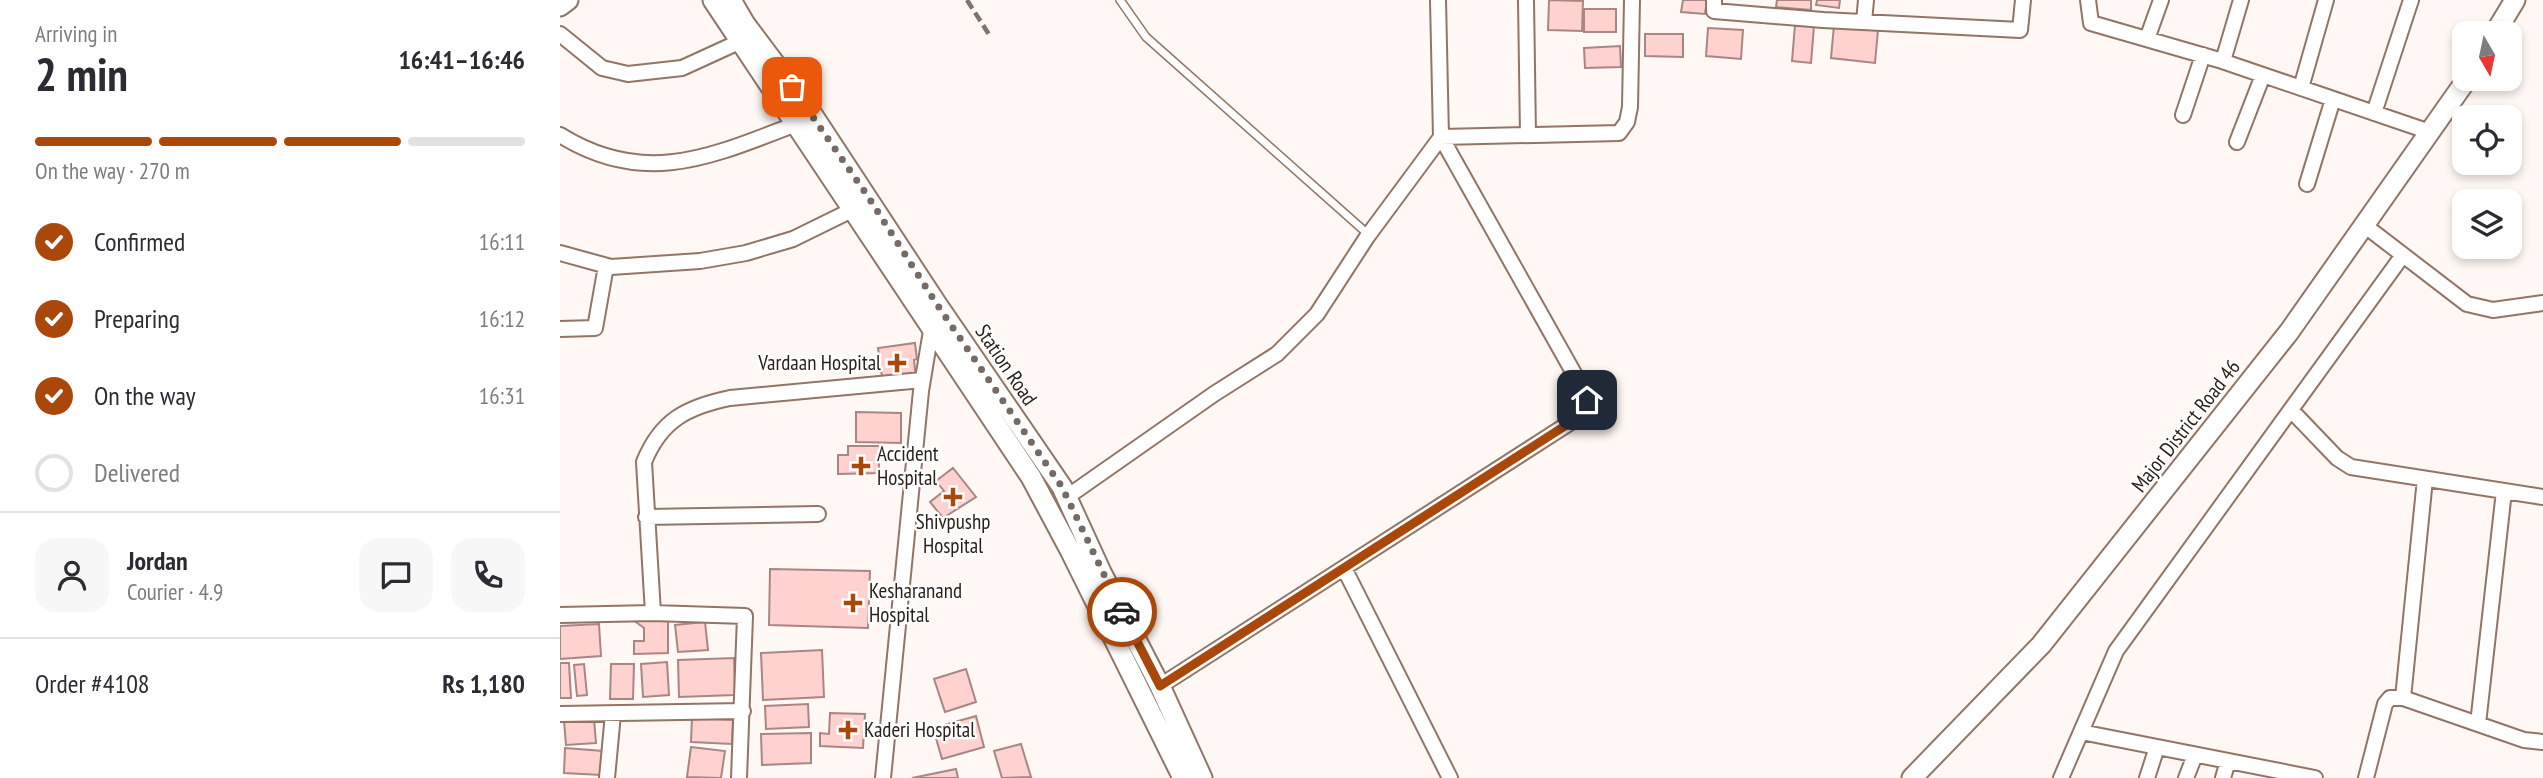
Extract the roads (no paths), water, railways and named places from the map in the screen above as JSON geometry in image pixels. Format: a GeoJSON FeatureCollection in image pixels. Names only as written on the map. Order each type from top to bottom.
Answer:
{"type":"FeatureCollection","features":[{"type":"Feature","properties":{"kind":"main road"},"geometry":{"type":"LineString","coordinates":[[560,6],[568,0]]}},
{"type":"Feature","properties":{"kind":"main road","name":"Station Road"},"geometry":{"type":"LineString","coordinates":[[713,0],[1031,477],[1183,778]]}},
{"type":"Feature","properties":{"kind":"main road","name":"Station Road"},"geometry":{"type":"LineString","coordinates":[[731,0],[745,24],[830,140],[1067,497],[1202,778]]}},
{"type":"Feature","properties":{"kind":"main road"},"geometry":{"type":"LineString","coordinates":[[2502,21],[2515,0]]}},
{"type":"Feature","properties":{"kind":"main road","name":"Major District Road 46"},"geometry":{"type":"LineString","coordinates":[[1912,778],[2041,645],[2289,332],[2459,91]]}},
{"type":"Feature","properties":{"kind":"street"},"geometry":{"type":"LineString","coordinates":[[1160,686],[1582,415],[1586,408],[1585,393],[1441,137],[1438,0]]}},
{"type":"Feature","properties":{"kind":"street"},"geometry":{"type":"LineString","coordinates":[[1526,0],[1528,135]]}},
{"type":"Feature","properties":{"kind":"street"},"geometry":{"type":"LineString","coordinates":[[1441,137],[1619,133],[1624,128],[1630,107],[1632,0]]}},
{"type":"Feature","properties":{"kind":"street"},"geometry":{"type":"LineString","coordinates":[[1714,0],[1714,11],[2020,30],[2023,0]]}},
{"type":"Feature","properties":{"kind":"street"},"geometry":{"type":"LineString","coordinates":[[1864,22],[1866,0]]}},
{"type":"Feature","properties":{"kind":"street"},"geometry":{"type":"LineString","coordinates":[[2147,39],[2161,0]]}},
{"type":"Feature","properties":{"kind":"street"},"geometry":{"type":"LineString","coordinates":[[2223,61],[2241,0]]}},
{"type":"Feature","properties":{"kind":"street"},"geometry":{"type":"LineString","coordinates":[[2301,88],[2326,0]]}},
{"type":"Feature","properties":{"kind":"street"},"geometry":{"type":"LineString","coordinates":[[2374,113],[2411,0]]}},
{"type":"Feature","properties":{"kind":"street"},"geometry":{"type":"LineString","coordinates":[[2089,1],[2091,23],[2223,61],[2430,132]]}},
{"type":"Feature","properties":{"kind":"street"},"geometry":{"type":"LineString","coordinates":[[560,34],[602,68],[628,74],[682,68],[741,41]]}},
{"type":"Feature","properties":{"kind":"street"},"geometry":{"type":"LineString","coordinates":[[2183,115],[2203,55]]}},
{"type":"Feature","properties":{"kind":"street"},"geometry":{"type":"LineString","coordinates":[[2237,142],[2263,75]]}},
{"type":"Feature","properties":{"kind":"street"},"geometry":{"type":"LineString","coordinates":[[2307,184],[2333,99]]}},
{"type":"Feature","properties":{"kind":"street"},"geometry":{"type":"LineString","coordinates":[[560,135],[599,154],[628,161],[664,164],[705,158],[796,124]]}},
{"type":"Feature","properties":{"kind":"street"},"geometry":{"type":"LineString","coordinates":[[1067,497],[1214,394],[1277,354],[1317,314],[1369,235],[1441,137]]}},
{"type":"Feature","properties":{"kind":"street"},"geometry":{"type":"LineString","coordinates":[[560,253],[606,266],[655,266],[746,253],[793,239],[852,210]]}},
{"type":"Feature","properties":{"kind":"street"},"geometry":{"type":"LineString","coordinates":[[2364,225],[2468,304],[2493,310],[2543,303]]}},
{"type":"Feature","properties":{"kind":"street"},"geometry":{"type":"LineString","coordinates":[[2061,778],[2123,641],[2403,255]]}},
{"type":"Feature","properties":{"kind":"street"},"geometry":{"type":"LineString","coordinates":[[560,329],[595,328],[606,266]]}},
{"type":"Feature","properties":{"kind":"street"},"geometry":{"type":"LineString","coordinates":[[883,778],[922,380],[936,303]]}},
{"type":"Feature","properties":{"kind":"street"},"geometry":{"type":"LineString","coordinates":[[653,613],[643,470],[651,444],[680,414],[700,404],[730,398],[922,380]]}},
{"type":"Feature","properties":{"kind":"street"},"geometry":{"type":"LineString","coordinates":[[2291,410],[2344,464],[2351,467],[2543,497]]}},
{"type":"Feature","properties":{"kind":"street"},"geometry":{"type":"LineString","coordinates":[[2403,698],[2425,479]]}},
{"type":"Feature","properties":{"kind":"street"},"geometry":{"type":"LineString","coordinates":[[2478,724],[2504,491]]}},
{"type":"Feature","properties":{"kind":"street"},"geometry":{"type":"LineString","coordinates":[[646,517],[818,514]]}},
{"type":"Feature","properties":{"kind":"street"},"geometry":{"type":"LineString","coordinates":[[1344,568],[1450,778]]}},
{"type":"Feature","properties":{"kind":"street"},"geometry":{"type":"LineString","coordinates":[[560,615],[653,613],[745,616],[739,778]]}},
{"type":"Feature","properties":{"kind":"street"},"geometry":{"type":"LineString","coordinates":[[2366,778],[2385,704],[2390,698],[2403,698],[2524,740],[2543,742]]}},
{"type":"Feature","properties":{"kind":"street"},"geometry":{"type":"LineString","coordinates":[[560,714],[743,711]]}},
{"type":"Feature","properties":{"kind":"street"},"geometry":{"type":"LineString","coordinates":[[607,778],[613,713]]}},
{"type":"Feature","properties":{"kind":"street"},"geometry":{"type":"LineString","coordinates":[[2081,732],[2228,761],[2264,773],[2315,778]]}},
{"type":"Feature","properties":{"kind":"street"},"geometry":{"type":"LineString","coordinates":[[2147,778],[2157,747]]}},
{"type":"Feature","properties":{"kind":"street"},"geometry":{"type":"LineString","coordinates":[[2186,778],[2195,755]]}},
{"type":"Feature","properties":{"kind":"street"},"geometry":{"type":"LineString","coordinates":[[2222,778],[2228,761]]}},
{"type":"Feature","properties":{"kind":"lane"},"geometry":{"type":"LineString","coordinates":[[1120,0],[1146,37],[1369,235]]}},
{"type":"Feature","properties":{"kind":"railway"},"geometry":{"type":"LineString","coordinates":[[967,0],[990,36]]}},
{"type":"Feature","properties":{"kind":"place","name":"Vardaan Hospital"},"geometry":{"type":"Point","coordinates":[897,363]}},
{"type":"Feature","properties":{"kind":"place","name":"Accident Hospital"},"geometry":{"type":"Point","coordinates":[861,466]}},
{"type":"Feature","properties":{"kind":"place","name":"Shivpushp Hospital"},"geometry":{"type":"Point","coordinates":[953,497]}},
{"type":"Feature","properties":{"kind":"place","name":"Kesharanand Hospital"},"geometry":{"type":"Point","coordinates":[853,603]}},
{"type":"Feature","properties":{"kind":"place","name":"Kaderi Hospital"},"geometry":{"type":"Point","coordinates":[848,730]}}]}
